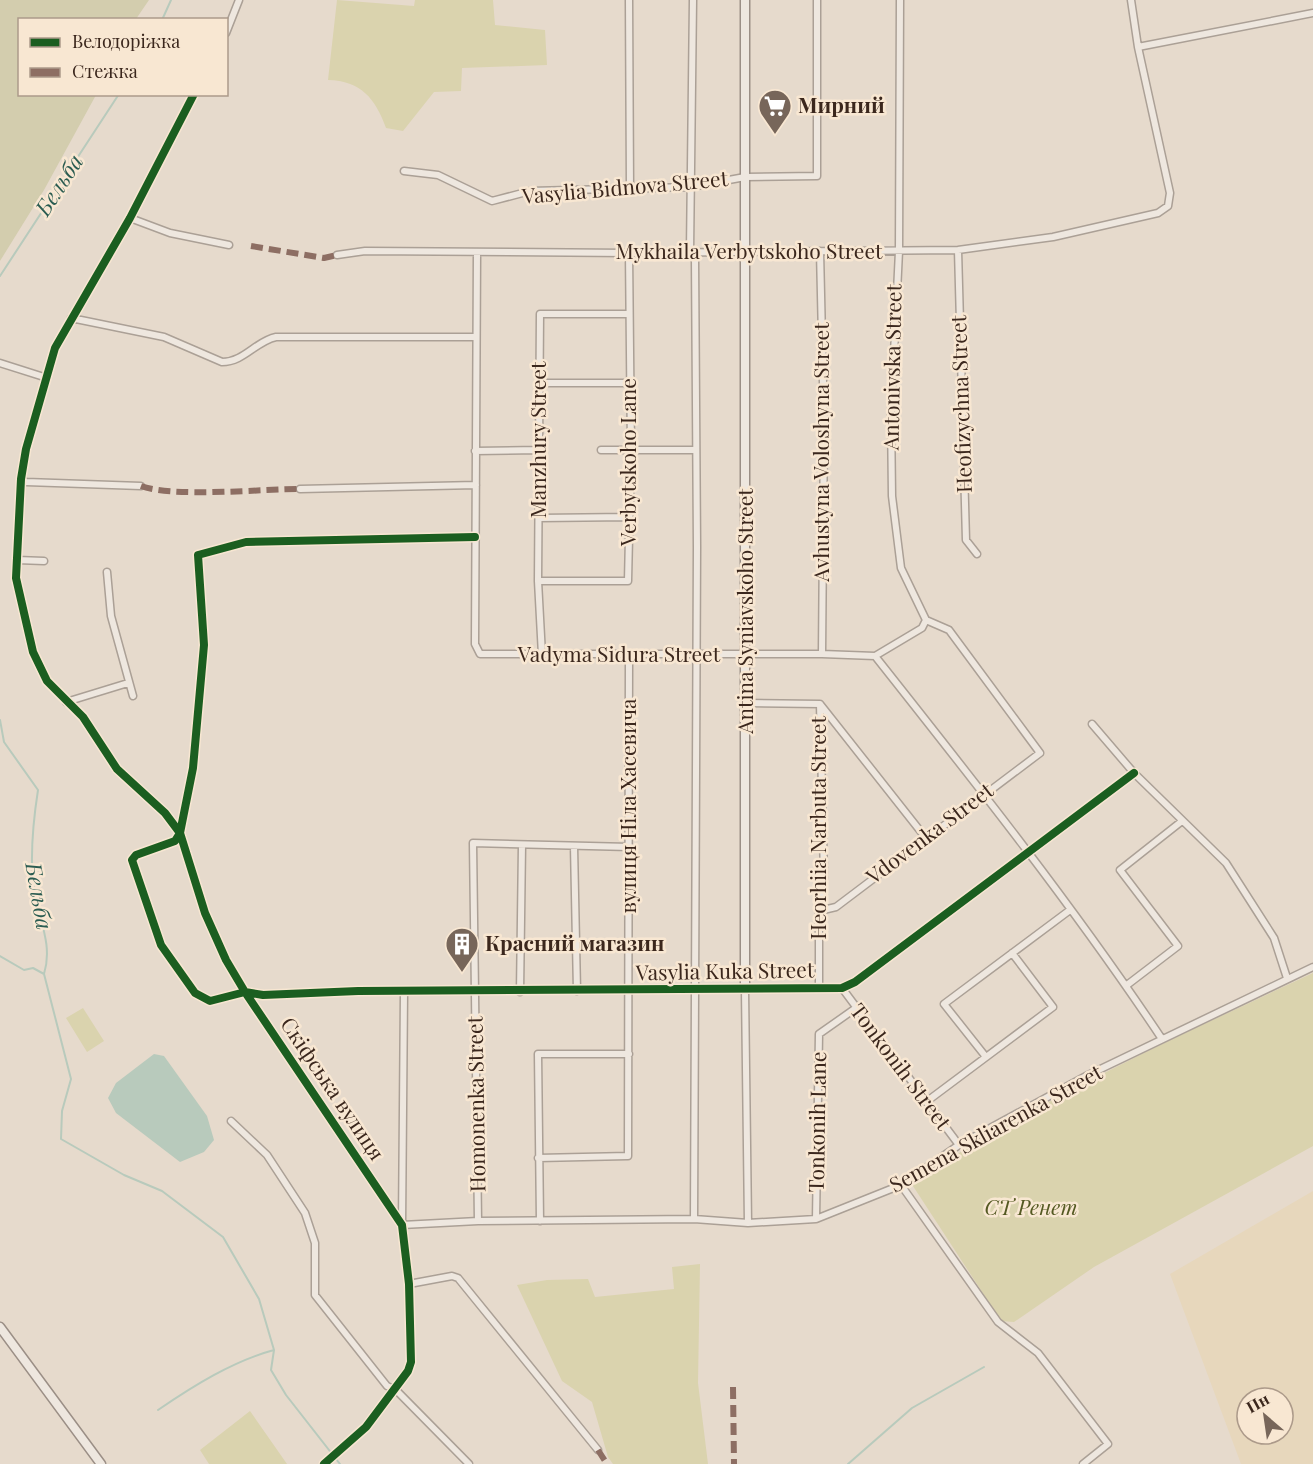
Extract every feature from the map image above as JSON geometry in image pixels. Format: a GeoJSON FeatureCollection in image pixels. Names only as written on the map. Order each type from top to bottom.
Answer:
{"type":"FeatureCollection","features":[{"type":"Feature","properties":{"kind":"street"},"geometry":{"type":"LineString","coordinates":[[228,28],[239,0]]}},
{"type":"Feature","properties":{"kind":"street"},"geometry":{"type":"LineString","coordinates":[[628,0],[630,188]]}},
{"type":"Feature","properties":{"kind":"street"},"geometry":{"type":"LineString","coordinates":[[693,0],[690,251],[695,258],[694,1220]]}},
{"type":"Feature","properties":{"kind":"street","name":"Antina Syniavskoho Street"},"geometry":{"type":"LineString","coordinates":[[745,0],[747,703],[745,990],[748,1222]]}},
{"type":"Feature","properties":{"kind":"street","name":"Vasylia Bidnova Street"},"geometry":{"type":"LineString","coordinates":[[404,171],[438,175],[492,201],[530,191],[691,187],[745,177],[817,176],[817,0]]}},
{"type":"Feature","properties":{"kind":"street","name":"Antonivska Street"},"geometry":{"type":"LineString","coordinates":[[900,0],[898,251],[891,415],[892,496],[900,568],[926,620]]}},
{"type":"Feature","properties":{"kind":"street"},"geometry":{"type":"LineString","coordinates":[[1131,0],[1138,47],[1313,13]]}},
{"type":"Feature","properties":{"kind":"street","name":"Mykhaila Verbytskoho Street"},"geometry":{"type":"LineString","coordinates":[[338,255],[365,250],[629,253],[958,250],[1053,237],[1158,213],[1168,206],[1170,192],[1138,47]]}},
{"type":"Feature","properties":{"kind":"street"},"geometry":{"type":"LineString","coordinates":[[180,833],[165,813],[117,769],[83,717],[47,681],[33,652],[16,578],[21,479],[45,377],[55,348],[130,218],[193,96]]}},
{"type":"Feature","properties":{"kind":"street"},"geometry":{"type":"LineString","coordinates":[[130,218],[170,233],[230,244]]}},
{"type":"Feature","properties":{"kind":"street","name":"Heofizychna Street"},"geometry":{"type":"LineString","coordinates":[[958,250],[966,540],[976,554]]}},
{"type":"Feature","properties":{"kind":"street","name":"Avhustyna Voloshyna Street"},"geometry":{"type":"LineString","coordinates":[[820,251],[824,425],[822,654]]}},
{"type":"Feature","properties":{"kind":"street"},"geometry":{"type":"LineString","coordinates":[[245,992],[216,1001],[204,999],[189,986],[161,945],[132,860],[136,855],[175,841],[180,833],[193,768],[204,645],[198,555],[246,542],[475,537],[477,252]]}},
{"type":"Feature","properties":{"kind":"street","name":"Verbytskoho Lane"},"geometry":{"type":"LineString","coordinates":[[538,581],[628,581],[631,450],[629,253]]}},
{"type":"Feature","properties":{"kind":"street","name":"Manzhury Street"},"geometry":{"type":"LineString","coordinates":[[542,655],[538,581],[540,314],[629,314]]}},
{"type":"Feature","properties":{"kind":"street"},"geometry":{"type":"LineString","coordinates":[[71,318],[164,337],[222,362],[230,362],[243,357],[264,341],[276,337],[476,337]]}},
{"type":"Feature","properties":{"kind":"street"},"geometry":{"type":"LineString","coordinates":[[0,363],[45,377]]}},
{"type":"Feature","properties":{"kind":"street"},"geometry":{"type":"LineString","coordinates":[[540,383],[629,383]]}},
{"type":"Feature","properties":{"kind":"street"},"geometry":{"type":"LineString","coordinates":[[475,452],[538,450]]}},
{"type":"Feature","properties":{"kind":"street"},"geometry":{"type":"LineString","coordinates":[[601,450],[694,450]]}},
{"type":"Feature","properties":{"kind":"street"},"geometry":{"type":"LineString","coordinates":[[21,479],[26,482],[79,486],[141,486]]}},
{"type":"Feature","properties":{"kind":"street"},"geometry":{"type":"LineString","coordinates":[[300,489],[476,485]]}},
{"type":"Feature","properties":{"kind":"street"},"geometry":{"type":"LineString","coordinates":[[539,518],[629,517]]}},
{"type":"Feature","properties":{"kind":"street","name":"Vadyma Sidura Street"},"geometry":{"type":"LineString","coordinates":[[475,537],[475,644],[480,654],[875,656]]}},
{"type":"Feature","properties":{"kind":"street"},"geometry":{"type":"LineString","coordinates":[[17,560],[44,561]]}},
{"type":"Feature","properties":{"kind":"street"},"geometry":{"type":"LineString","coordinates":[[107,572],[111,616],[133,696]]}},
{"type":"Feature","properties":{"kind":"street"},"geometry":{"type":"LineString","coordinates":[[926,620],[922,628],[875,656],[984,794],[1127,986],[1162,1039]]}},
{"type":"Feature","properties":{"kind":"street","name":"Vdovenka Street"},"geometry":{"type":"LineString","coordinates":[[819,911],[836,907],[925,837],[1040,753],[949,630],[926,620]]}},
{"type":"Feature","properties":{"kind":"street","name":"вулиця Ніла Хасевича"},"geometry":{"type":"LineString","coordinates":[[538,1158],[628,1156],[630,656]]}},
{"type":"Feature","properties":{"kind":"street"},"geometry":{"type":"LineString","coordinates":[[66,702],[128,683]]}},
{"type":"Feature","properties":{"kind":"street"},"geometry":{"type":"LineString","coordinates":[[747,703],[820,704],[925,837]]}},
{"type":"Feature","properties":{"kind":"street","name":"Heorhiia Narbuta Street"},"geometry":{"type":"LineString","coordinates":[[819,988],[819,911],[824,878],[820,704]]}},
{"type":"Feature","properties":{"kind":"street"},"geometry":{"type":"LineString","coordinates":[[1092,724],[1134,773],[1226,862],[1274,938],[1287,978]]}},
{"type":"Feature","properties":{"kind":"street","name":"Vasylia Kuka Street"},"geometry":{"type":"LineString","coordinates":[[245,992],[263,995],[475,990],[629,992],[842,988],[855,982],[1026,851],[1134,773]]}},
{"type":"Feature","properties":{"kind":"street"},"geometry":{"type":"LineString","coordinates":[[1127,986],[1178,946],[1120,870],[1182,821]]}},
{"type":"Feature","properties":{"kind":"street","name":"Скіфська вулиця"},"geometry":{"type":"LineString","coordinates":[[180,833],[205,913],[226,960],[245,992],[402,1226],[409,1284],[411,1362],[396,1390],[352,1440],[325,1463]]}},
{"type":"Feature","properties":{"kind":"street","name":"Homonenka Street"},"geometry":{"type":"LineString","coordinates":[[478,1221],[473,843],[522,845]]}},
{"type":"Feature","properties":{"kind":"street"},"geometry":{"type":"LineString","coordinates":[[520,992],[522,845],[630,847]]}},
{"type":"Feature","properties":{"kind":"street"},"geometry":{"type":"LineString","coordinates":[[574,846],[577,991]]}},
{"type":"Feature","properties":{"kind":"street"},"geometry":{"type":"LineString","coordinates":[[986,1057],[944,1004],[1070,910]]}},
{"type":"Feature","properties":{"kind":"street"},"geometry":{"type":"LineString","coordinates":[[926,1102],[1053,1007],[1012,953]]}},
{"type":"Feature","properties":{"kind":"street","name":"Semena Skliarenka Street"},"geometry":{"type":"LineString","coordinates":[[402,1226],[478,1221],[748,1222],[816,1219],[902,1185],[959,1145],[1088,1075],[1287,978],[1313,968]]}},
{"type":"Feature","properties":{"kind":"street","name":"Tonkonih Street"},"geometry":{"type":"LineString","coordinates":[[842,988],[959,1145]]}},
{"type":"Feature","properties":{"kind":"street"},"geometry":{"type":"LineString","coordinates":[[402,1226],[404,992]]}},
{"type":"Feature","properties":{"kind":"street","name":"Tonkonih Lane"},"geometry":{"type":"LineString","coordinates":[[816,1219],[819,1034],[856,1008]]}},
{"type":"Feature","properties":{"kind":"street"},"geometry":{"type":"LineString","coordinates":[[540,1221],[538,1054],[629,1054]]}},
{"type":"Feature","properties":{"kind":"street"},"geometry":{"type":"LineString","coordinates":[[231,1121],[267,1155],[311,1224],[315,1243],[313,1285],[315,1294],[387,1386],[396,1390],[469,1464]]}},
{"type":"Feature","properties":{"kind":"street"},"geometry":{"type":"LineString","coordinates":[[902,1185],[998,1322],[1038,1353],[1108,1444],[1083,1464]]}},
{"type":"Feature","properties":{"kind":"street"},"geometry":{"type":"LineString","coordinates":[[409,1284],[452,1276],[458,1278],[598,1450]]}},
{"type":"Feature","properties":{"kind":"street"},"geometry":{"type":"LineString","coordinates":[[0,1327],[101,1464]]}},
{"type":"Feature","properties":{"kind":"shaded area"},"geometry":{"type":"Polygon","coordinates":[[[0,0],[149,0],[137,18],[18,18],[18,96],[95,96],[44,190],[0,261],[0,0]]]}},
{"type":"Feature","properties":{"kind":"shaded area"},"geometry":{"type":"Polygon","coordinates":[[[154,1054],[164,1056],[207,1116],[214,1140],[204,1152],[180,1162],[116,1113],[108,1098],[116,1083],[154,1054]]]}},
{"type":"Feature","properties":{"kind":"shaded area"},"geometry":{"type":"Polygon","coordinates":[[[1313,1191],[1313,1464],[1241,1464],[1170,1274],[1313,1191]]]}},
{"type":"Feature","properties":{"kind":"green space"},"geometry":{"type":"Polygon","coordinates":[[[337,0],[414,6],[415,0],[493,0],[495,25],[545,30],[547,65],[462,68],[461,91],[434,92],[403,131],[386,128],[377,108],[365,93],[349,84],[328,80],[337,0]]]}},
{"type":"Feature","properties":{"kind":"green space","name":"СТ Ренет"},"geometry":{"type":"Polygon","coordinates":[[[1313,973],[1313,1146],[1094,1267],[1014,1322],[1001,1321],[911,1183],[1008,1124],[1058,1097],[1313,973]]]}},
{"type":"Feature","properties":{"kind":"green space"},"geometry":{"type":"Polygon","coordinates":[[[83,1008],[104,1041],[87,1052],[66,1018],[83,1008]]]}},
{"type":"Feature","properties":{"kind":"green space"},"geometry":{"type":"Polygon","coordinates":[[[700,1264],[698,1383],[708,1464],[613,1464],[608,1457],[592,1402],[562,1381],[517,1285],[547,1280],[588,1279],[595,1297],[674,1289],[672,1267],[700,1264]]]}},
{"type":"Feature","properties":{"kind":"green space"},"geometry":{"type":"Polygon","coordinates":[[[250,1411],[287,1464],[209,1464],[200,1450],[250,1411]]]}},
{"type":"Feature","properties":{"kind":"waterway","name":"Бельба"},"geometry":{"type":"LineString","coordinates":[[163,18],[171,0]]}},
{"type":"Feature","properties":{"kind":"waterway","name":"Бельба"},"geometry":{"type":"LineString","coordinates":[[0,276],[118,96]]}},
{"type":"Feature","properties":{"kind":"waterway","name":"Бельба"},"geometry":{"type":"LineString","coordinates":[[0,720],[4,742],[38,790],[32,836],[32,871],[35,895],[46,940],[47,962],[44,974]]}},
{"type":"Feature","properties":{"kind":"waterway"},"geometry":{"type":"LineString","coordinates":[[0,956],[24,970],[33,968],[44,974],[71,1079],[62,1111],[61,1139],[124,1175],[162,1191],[223,1237],[259,1299],[274,1350],[271,1370],[286,1395],[340,1464]]}},
{"type":"Feature","properties":{"kind":"waterway"},"geometry":{"type":"LineString","coordinates":[[158,1410],[199,1383],[229,1367],[274,1350]]}},
{"type":"Feature","properties":{"kind":"waterway"},"geometry":{"type":"LineString","coordinates":[[848,1464],[912,1408],[984,1367]]}},
{"type":"Feature","properties":{"kind":"marked path"},"geometry":{"type":"LineString","coordinates":[[251,246],[324,258],[337,255]]}},
{"type":"Feature","properties":{"kind":"marked path"},"geometry":{"type":"LineString","coordinates":[[141,486],[174,492],[300,489]]}},
{"type":"Feature","properties":{"kind":"marked path"},"geometry":{"type":"LineString","coordinates":[[733,1387],[734,1464]]}},
{"type":"Feature","properties":{"kind":"marked path"},"geometry":{"type":"LineString","coordinates":[[598,1450],[607,1464]]}},
{"type":"Feature","properties":{"kind":"cycle path"},"geometry":{"type":"LineString","coordinates":[[193,96],[130,218],[55,348],[26,449],[21,479],[16,578],[33,652],[47,681],[83,717],[117,769],[165,813],[180,833],[175,841],[136,855],[132,860],[161,945],[195,993],[210,1001],[245,992],[263,995],[358,991],[842,988],[855,982],[1134,773]]}},
{"type":"Feature","properties":{"kind":"cycle path"},"geometry":{"type":"LineString","coordinates":[[324,1464],[366,1427],[408,1371],[411,1362],[409,1284],[402,1225],[245,992],[226,960],[205,913],[180,833],[193,768],[204,645],[198,555],[246,542],[475,537]]}},
{"type":"Feature","properties":{"kind":"place","name":"Мирний"},"geometry":{"type":"Point","coordinates":[775,135]}},
{"type":"Feature","properties":{"kind":"place","name":"Красний магазин"},"geometry":{"type":"Point","coordinates":[462,973]}}]}
